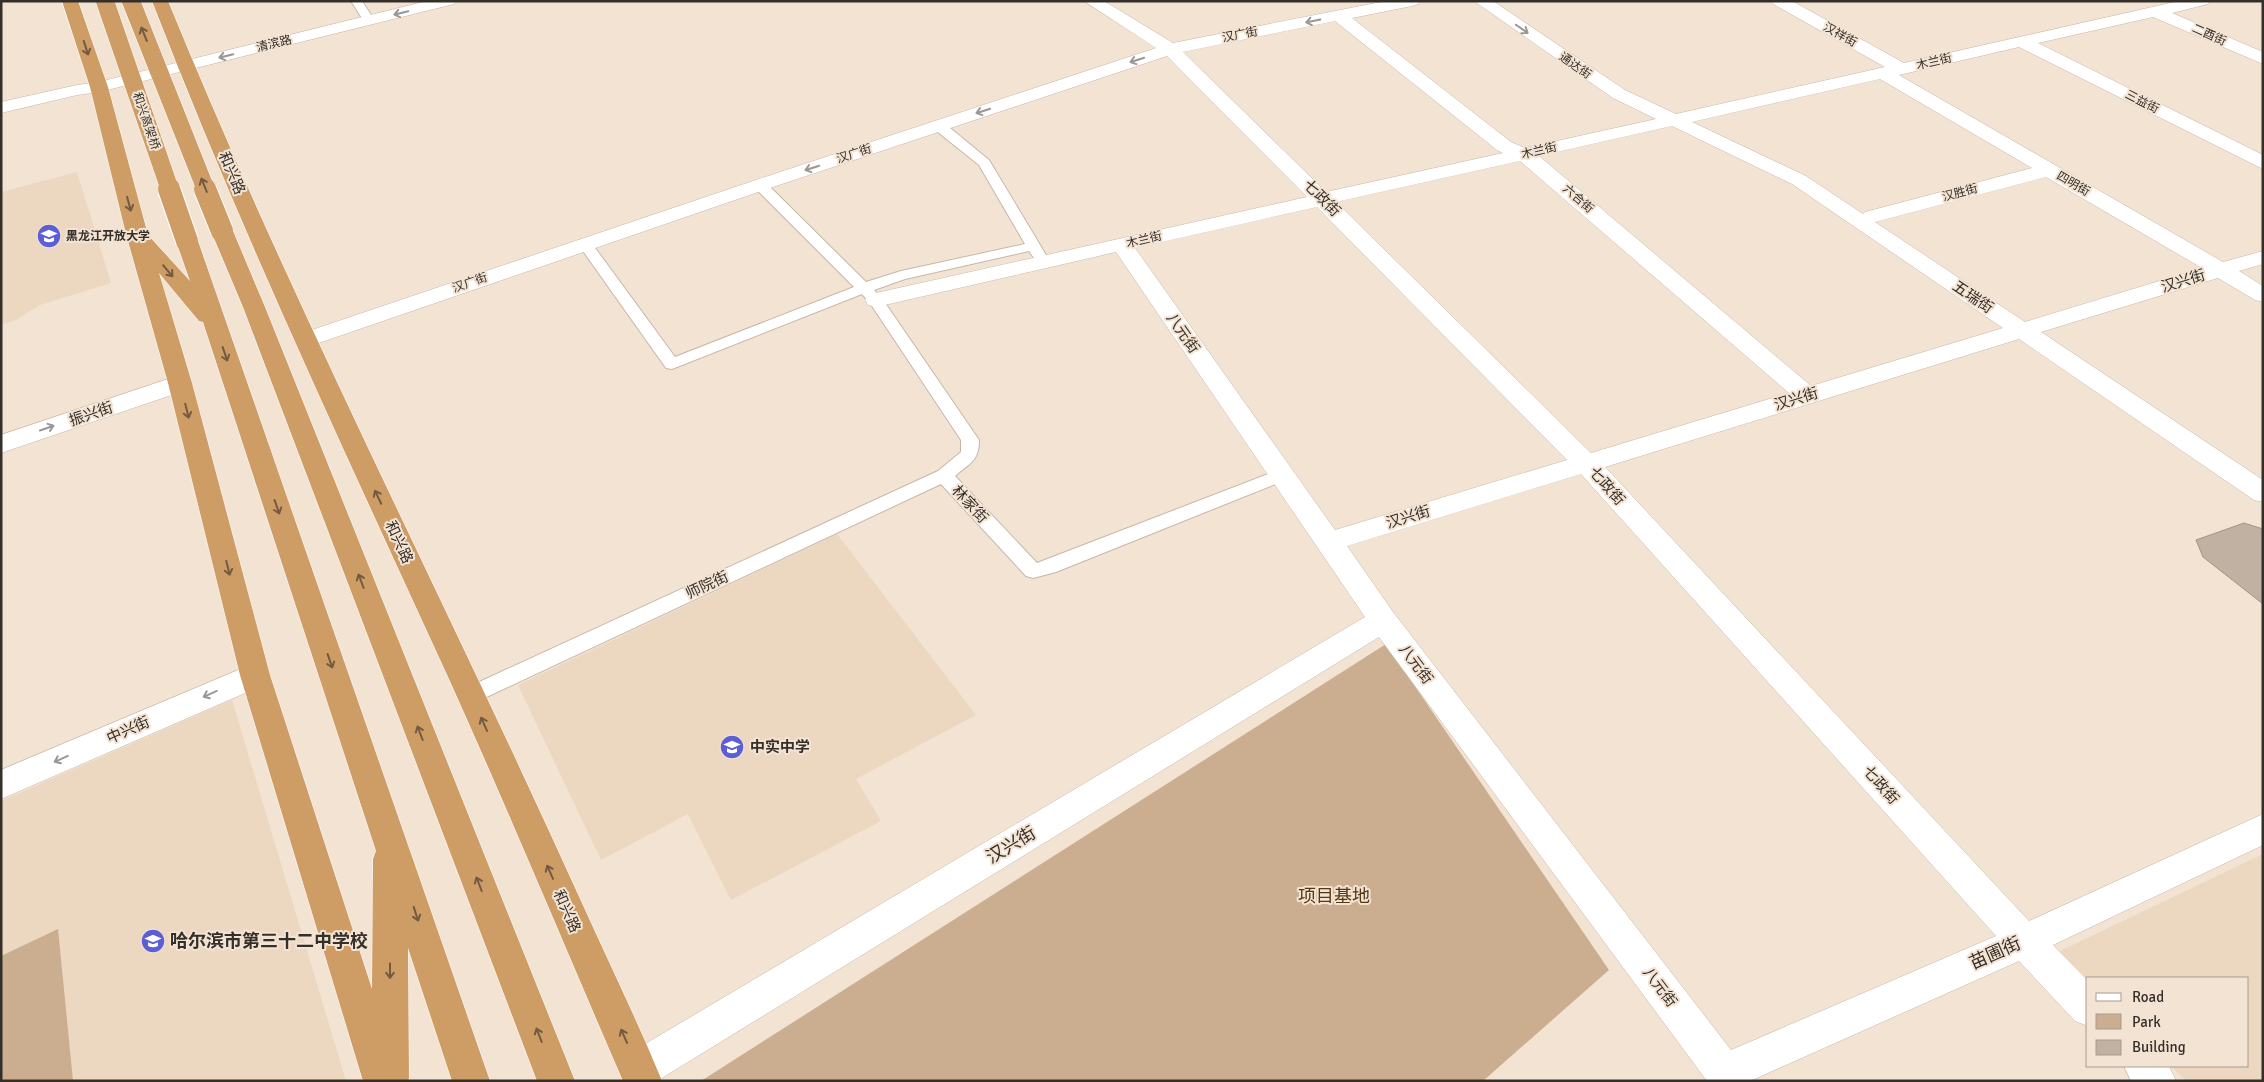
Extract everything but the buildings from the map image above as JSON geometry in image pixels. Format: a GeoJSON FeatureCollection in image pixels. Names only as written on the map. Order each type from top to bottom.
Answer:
{"type":"FeatureCollection","features":[{"type":"Feature","properties":{"kind":"highway"},"geometry":{"type":"LineString","coordinates":[[70,1],[99,87],[137,234],[180,383],[255,674],[382,1081]]}},
{"type":"Feature","properties":{"kind":"highway","name":"和兴高架桥"},"geometry":{"type":"LineString","coordinates":[[105,1],[216,327]]}},
{"type":"Feature","properties":{"kind":"highway","name":"和兴高架桥"},"geometry":{"type":"LineString","coordinates":[[131,1],[222,231]]}},
{"type":"Feature","properties":{"kind":"highway","name":"和兴路"},"geometry":{"type":"LineString","coordinates":[[160,1],[185,66],[285,297],[471,695],[641,1075]]}},
{"type":"Feature","properties":{"kind":"highway"},"geometry":{"type":"LineString","coordinates":[[222,231],[285,297]]}},
{"type":"Feature","properties":{"kind":"highway"},"geometry":{"type":"LineString","coordinates":[[222,231],[258,316],[556,1081]]}},
{"type":"Feature","properties":{"kind":"highway"},"geometry":{"type":"LineString","coordinates":[[137,234],[216,327],[390,835],[471,1081]]}},
{"type":"Feature","properties":{"kind":"highway"},"geometry":{"type":"LineString","coordinates":[[390,835],[390,1081]]}},
{"type":"Feature","properties":{"kind":"street"},"geometry":{"type":"LineString","coordinates":[[356,1],[370,21]]}},
{"type":"Feature","properties":{"kind":"street","name":"清滨路"},"geometry":{"type":"LineString","coordinates":[[1,108],[77,90],[99,87],[448,1]]}},
{"type":"Feature","properties":{"kind":"street","name":"七政街"},"geometry":{"type":"LineString","coordinates":[[1092,1],[1170,49],[1324,199],[1586,463],[2024,941],[2086,1006]]}},
{"type":"Feature","properties":{"kind":"street","name":"汉广街"},"geometry":{"type":"LineString","coordinates":[[305,340],[584,244],[1170,49],[1412,1]]}},
{"type":"Feature","properties":{"kind":"street","name":"通达街"},"geometry":{"type":"LineString","coordinates":[[1482,1],[1599,82],[1636,104],[1683,118]]}},
{"type":"Feature","properties":{"kind":"street","name":"通达街"},"geometry":{"type":"LineString","coordinates":[[1506,1],[1617,78],[1683,118]]}},
{"type":"Feature","properties":{"kind":"street","name":"汉祥街"},"geometry":{"type":"LineString","coordinates":[[1779,1],[1892,71]]}},
{"type":"Feature","properties":{"kind":"street","name":"木兰街"},"geometry":{"type":"LineString","coordinates":[[870,294],[1038,254],[1122,245],[2202,1]]}},
{"type":"Feature","properties":{"kind":"street","name":"二酉街"},"geometry":{"type":"LineString","coordinates":[[2156,12],[2263,59]]}},
{"type":"Feature","properties":{"kind":"street","name":"六合街"},"geometry":{"type":"LineString","coordinates":[[1339,16],[1504,146],[1524,154],[1807,396]]}},
{"type":"Feature","properties":{"kind":"street","name":"三益街"},"geometry":{"type":"LineString","coordinates":[[2022,42],[2263,163]]}},
{"type":"Feature","properties":{"kind":"street","name":"四明街"},"geometry":{"type":"LineString","coordinates":[[1892,71],[2048,170],[2263,295]]}},
{"type":"Feature","properties":{"kind":"street","name":"清滨路"},"geometry":{"type":"LineString","coordinates":[[1,115],[77,96],[99,87]]}},
{"type":"Feature","properties":{"kind":"street","name":"五瑞街"},"geometry":{"type":"LineString","coordinates":[[1683,118],[1796,167],[1872,216],[2263,493]]}},
{"type":"Feature","properties":{"kind":"street","name":"五瑞街"},"geometry":{"type":"LineString","coordinates":[[1683,118],[1799,180],[2263,479]]}},
{"type":"Feature","properties":{"kind":"street"},"geometry":{"type":"LineString","coordinates":[[939,126],[984,163],[1038,254]]}},
{"type":"Feature","properties":{"kind":"street","name":"汉胜街"},"geometry":{"type":"LineString","coordinates":[[1872,216],[2048,170]]}},
{"type":"Feature","properties":{"kind":"street","name":"林家街"},"geometry":{"type":"LineString","coordinates":[[760,185],[870,294],[970,440],[970,454],[944,474],[952,485],[1033,571],[1049,567],[1282,475]]}},
{"type":"Feature","properties":{"kind":"street"},"geometry":{"type":"LineString","coordinates":[[584,244],[672,364],[870,294]]}},
{"type":"Feature","properties":{"kind":"street","name":"八元街"},"geometry":{"type":"LineString","coordinates":[[1122,245],[1383,620],[1728,1077]]}},
{"type":"Feature","properties":{"kind":"street","name":"汉兴街"},"geometry":{"type":"LineString","coordinates":[[1328,542],[2263,256]]}},
{"type":"Feature","properties":{"kind":"street","name":"振兴街"},"geometry":{"type":"LineString","coordinates":[[1,444],[180,383]]}},
{"type":"Feature","properties":{"kind":"street","name":"师院街"},"geometry":{"type":"LineString","coordinates":[[471,695],[944,474]]}},
{"type":"Feature","properties":{"kind":"street","name":"汉兴街"},"geometry":{"type":"LineString","coordinates":[[641,1075],[1383,620]]}},
{"type":"Feature","properties":{"kind":"street","name":"中兴街"},"geometry":{"type":"LineString","coordinates":[[1,785],[255,674]]}},
{"type":"Feature","properties":{"kind":"street","name":"苗圃街"},"geometry":{"type":"LineString","coordinates":[[1728,1077],[2263,829]]}},
{"type":"Feature","properties":{"kind":"street"},"geometry":{"type":"LineString","coordinates":[[2144,1067],[2158,1081]]}},
{"type":"Feature","properties":{"kind":"shaded area","name":"黑龙江开放大学"},"geometry":{"type":"Polygon","coordinates":[[[77,172],[111,283],[40,305],[16,320],[1,325],[1,192],[77,172]]]}},
{"type":"Feature","properties":{"kind":"shaded area","name":"中实中学"},"geometry":{"type":"Polygon","coordinates":[[[837,534],[976,715],[856,779],[881,821],[731,900],[688,814],[601,860],[518,685],[837,534]]]}},
{"type":"Feature","properties":{"kind":"shaded area","name":"哈尔滨市第三十二中学校"},"geometry":{"type":"Polygon","coordinates":[[[232,700],[346,1081],[1,1081],[1,801],[232,700]]]}},
{"type":"Feature","properties":{"kind":"shaded area"},"geometry":{"type":"Polygon","coordinates":[[[2263,854],[2263,1081],[2186,1081],[2172,1067],[2249,1067],[2249,977],[2086,978],[2060,951],[2263,854]]]}},
{"type":"Feature","properties":{"kind":"green space","name":"项目基地"},"geometry":{"type":"Polygon","coordinates":[[[1386,644],[1609,970],[1483,1081],[701,1081],[1386,644]]]}},
{"type":"Feature","properties":{"kind":"green space"},"geometry":{"type":"Polygon","coordinates":[[[58,929],[73,1081],[1,1081],[1,956],[58,929]]]}},
{"type":"Feature","properties":{"kind":"place","name":"黑龙江开放大学"},"geometry":{"type":"Point","coordinates":[49,236]}},
{"type":"Feature","properties":{"kind":"place","name":"中实中学"},"geometry":{"type":"Point","coordinates":[732,747]}},
{"type":"Feature","properties":{"kind":"place","name":"哈尔滨市第三十二中学校"},"geometry":{"type":"Point","coordinates":[153,941]}}]}
